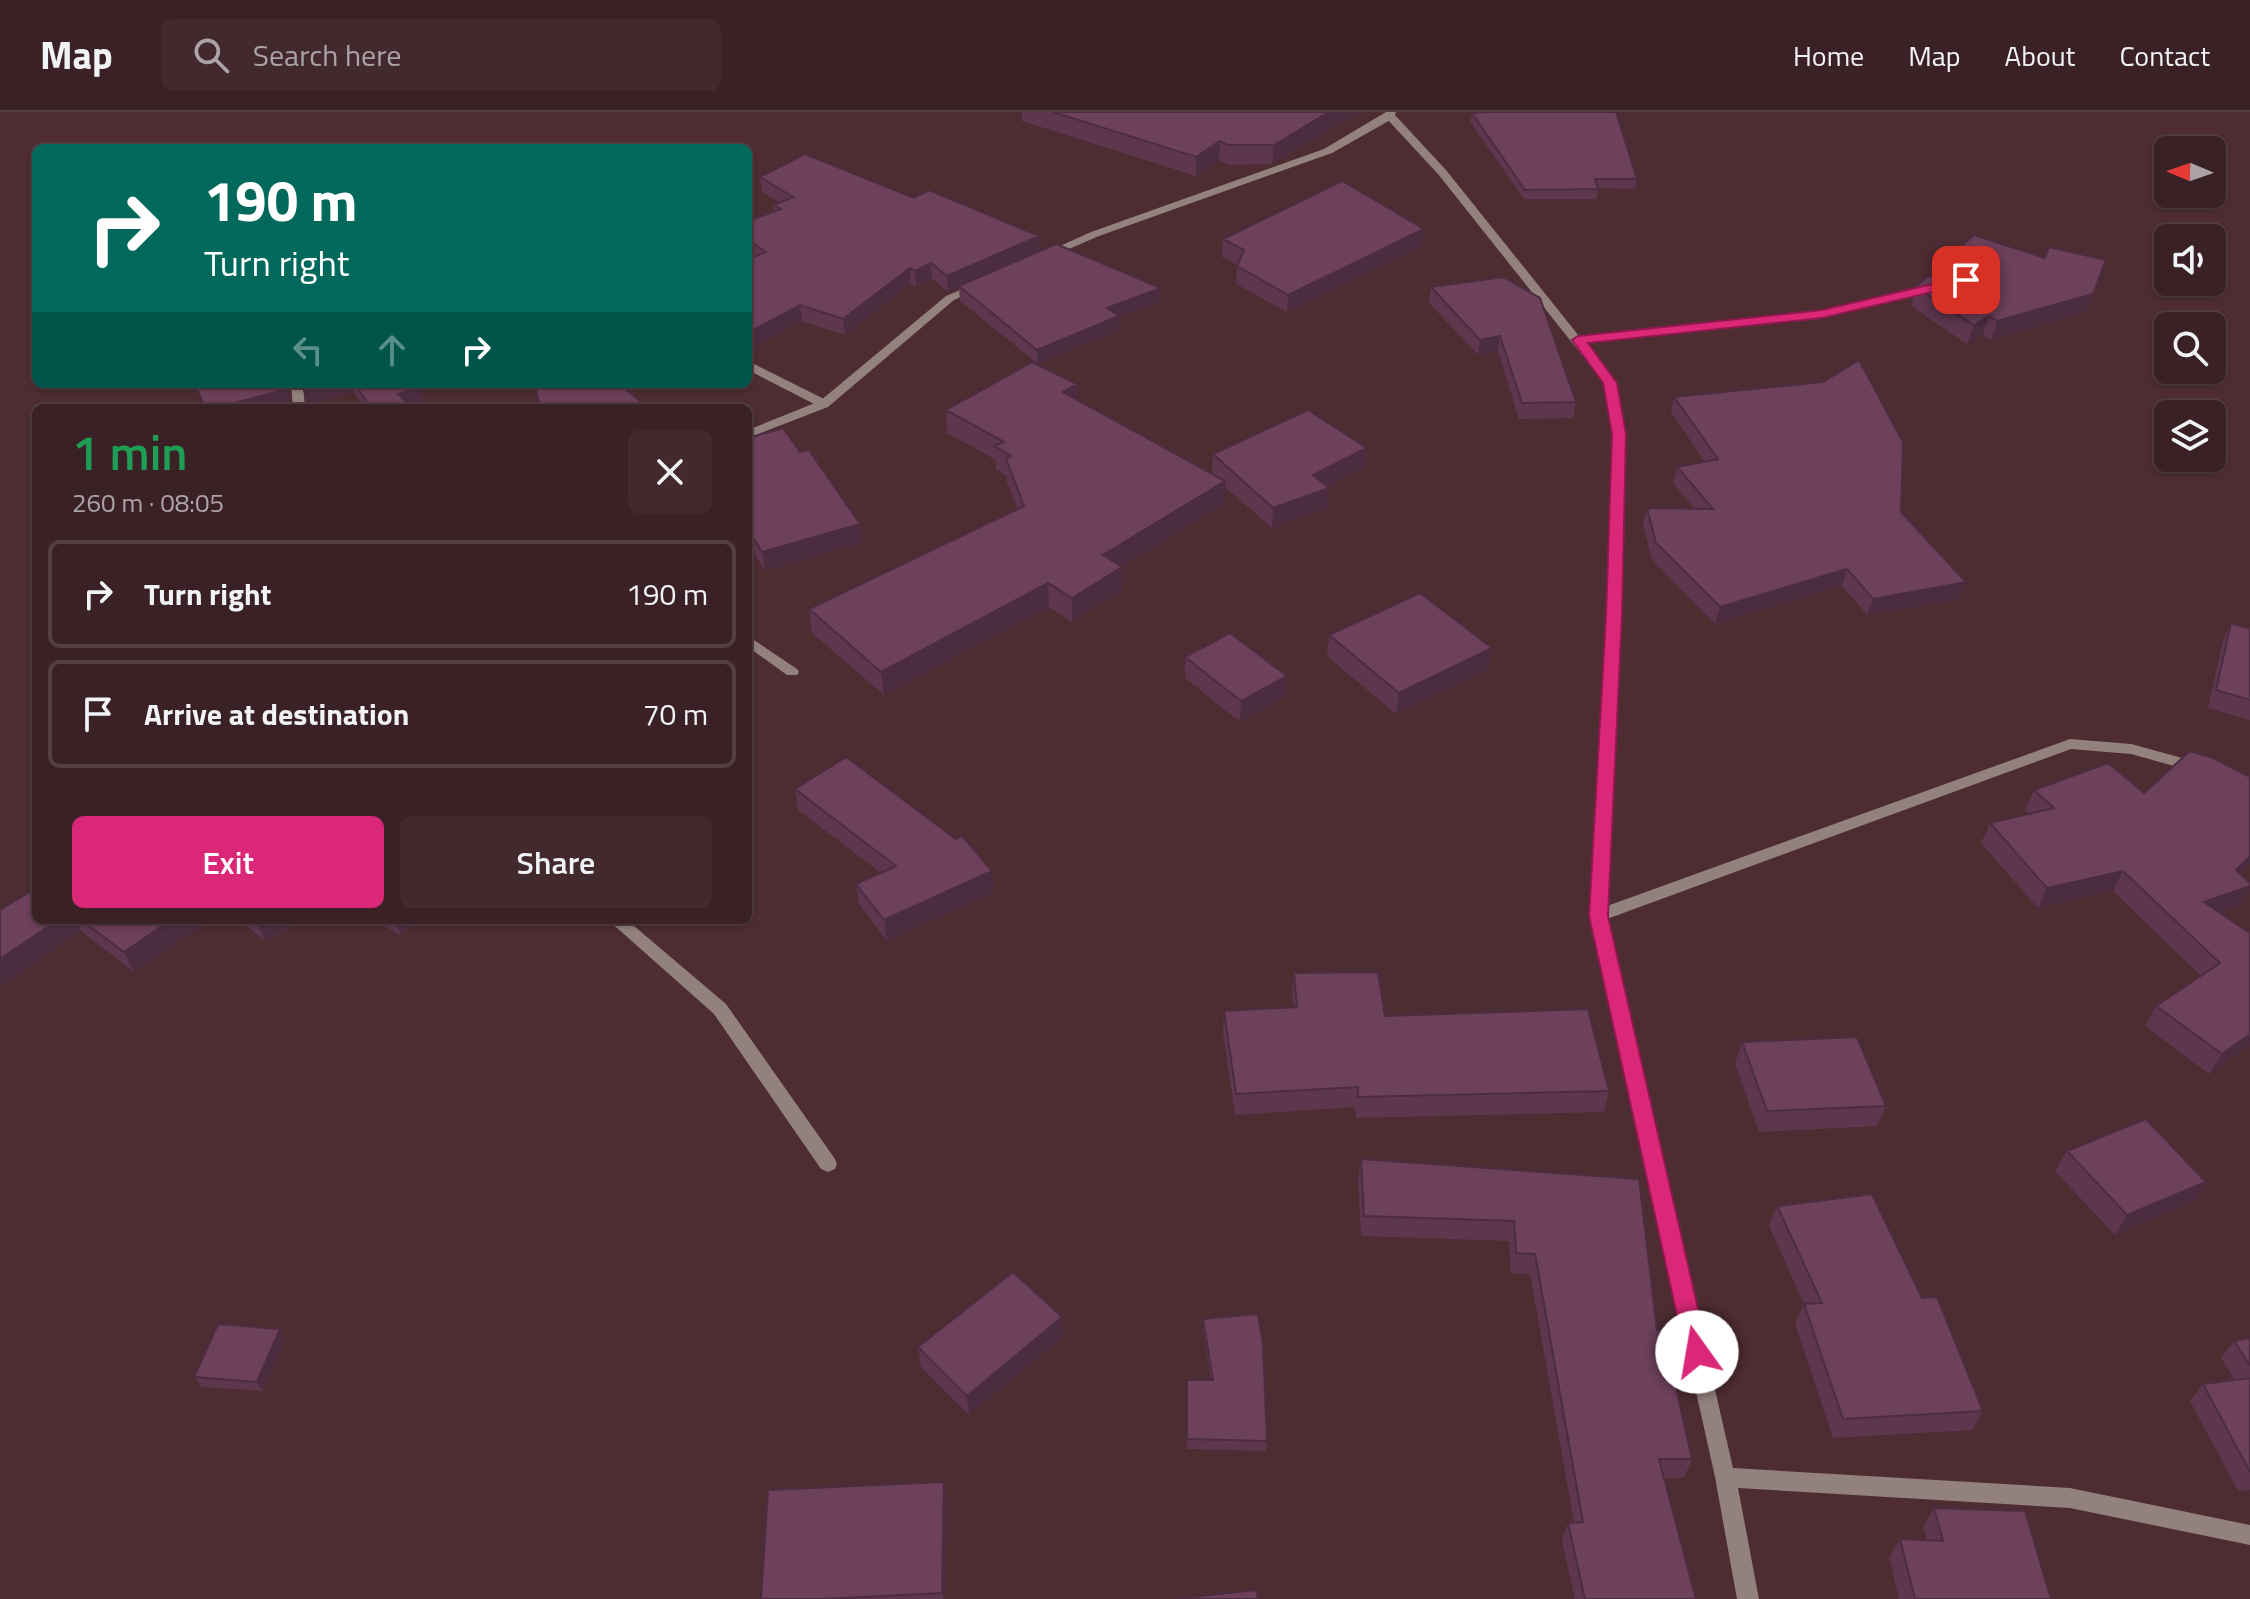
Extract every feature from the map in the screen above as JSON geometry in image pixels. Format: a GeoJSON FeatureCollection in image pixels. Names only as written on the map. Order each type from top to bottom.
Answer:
{"type":"FeatureCollection","features":[{"type":"Feature","properties":{"kind":"street"},"geometry":{"type":"LineString","coordinates":[[1037,259],[1095,234],[1328,151],[1391,114],[1442,172],[1610,383],[1619,434],[1614,615],[1598,916],[1725,1477],[1748,1599]]}},
{"type":"Feature","properties":{"kind":"street"},"geometry":{"type":"LineString","coordinates":[[752,432],[824,404],[950,298],[993,279]]}},
{"type":"Feature","properties":{"kind":"street"},"geometry":{"type":"LineString","coordinates":[[1578,340],[1822,314],[1952,283]]}},
{"type":"Feature","properties":{"kind":"street"},"geometry":{"type":"LineString","coordinates":[[752,367],[824,404]]}},
{"type":"Feature","properties":{"kind":"street"},"geometry":{"type":"LineString","coordinates":[[752,643],[792,672]]}},
{"type":"Feature","properties":{"kind":"street"},"geometry":{"type":"LineString","coordinates":[[1598,916],[2070,744],[2131,749],[2221,774]]}},
{"type":"Feature","properties":{"kind":"street"},"geometry":{"type":"LineString","coordinates":[[621,924],[720,1009],[828,1164]]}},
{"type":"Feature","properties":{"kind":"street"},"geometry":{"type":"LineString","coordinates":[[1725,1477],[2070,1498],[2250,1535]]}},
{"type":"Feature","properties":{"kind":"building"},"geometry":{"type":"Polygon","coordinates":[[[1053,112],[1329,112],[1274,145],[1228,145],[1220,141],[1196,157],[1053,112]]]}},
{"type":"Feature","properties":{"kind":"building"},"geometry":{"type":"Polygon","coordinates":[[[1616,112],[1637,179],[1595,179],[1598,189],[1525,190],[1472,113],[1616,112]]]}},
{"type":"Feature","properties":{"kind":"building"},"geometry":{"type":"Polygon","coordinates":[[[805,154],[914,198],[929,190],[1039,236],[947,276],[931,263],[915,271],[910,268],[843,319],[800,305],[752,331],[752,257],[766,252],[752,243],[752,220],[781,209],[774,205],[793,197],[760,177],[805,154]]]}},
{"type":"Feature","properties":{"kind":"building"},"geometry":{"type":"Polygon","coordinates":[[[1342,181],[1424,229],[1288,295],[1237,266],[1244,250],[1223,239],[1342,181]]]}},
{"type":"Feature","properties":{"kind":"building"},"geometry":{"type":"Polygon","coordinates":[[[1974,235],[2045,258],[2049,247],[2106,260],[2093,294],[1997,321],[1989,316],[1974,325],[1916,287],[1927,277],[1981,263],[1971,256],[1944,262],[1974,235]]]}},
{"type":"Feature","properties":{"kind":"building"},"geometry":{"type":"Polygon","coordinates":[[[1056,244],[1161,288],[1107,308],[1119,316],[1037,350],[959,286],[1056,244]]]}},
{"type":"Feature","properties":{"kind":"building"},"geometry":{"type":"Polygon","coordinates":[[[1503,277],[1540,298],[1576,402],[1522,403],[1500,336],[1480,340],[1431,287],[1503,277]]]}},
{"type":"Feature","properties":{"kind":"building"},"geometry":{"type":"Polygon","coordinates":[[[1859,360],[1903,442],[1901,512],[1966,582],[1873,599],[1847,569],[1720,607],[1656,543],[1647,508],[1713,509],[1677,467],[1718,459],[1674,397],[1823,382],[1859,360]]]}},
{"type":"Feature","properties":{"kind":"building"},"geometry":{"type":"Polygon","coordinates":[[[1032,362],[1077,384],[1063,392],[1225,481],[1103,555],[1122,567],[1072,598],[1048,583],[881,672],[809,609],[1024,506],[1006,459],[1011,456],[995,446],[1004,442],[946,410],[1032,362]]]}},
{"type":"Feature","properties":{"kind":"building"},"geometry":{"type":"Polygon","coordinates":[[[197,388],[284,388],[230,404],[203,404],[197,388]]]}},
{"type":"Feature","properties":{"kind":"building"},"geometry":{"type":"Polygon","coordinates":[[[358,388],[419,388],[398,394],[408,404],[368,404],[358,388]]]}},
{"type":"Feature","properties":{"kind":"building"},"geometry":{"type":"Polygon","coordinates":[[[536,388],[624,388],[644,404],[539,404],[536,388]]]}},
{"type":"Feature","properties":{"kind":"building"},"geometry":{"type":"Polygon","coordinates":[[[1308,410],[1367,448],[1313,475],[1329,488],[1273,508],[1213,454],[1308,410]]]}},
{"type":"Feature","properties":{"kind":"building"},"geometry":{"type":"Polygon","coordinates":[[[783,428],[800,452],[809,450],[860,524],[762,552],[752,536],[752,437],[783,428]]]}},
{"type":"Feature","properties":{"kind":"building"},"geometry":{"type":"Polygon","coordinates":[[[1420,593],[1492,648],[1399,693],[1329,635],[1420,593]]]}},
{"type":"Feature","properties":{"kind":"building"},"geometry":{"type":"Polygon","coordinates":[[[2231,623],[2250,629],[2250,700],[2216,690],[2231,623]]]}},
{"type":"Feature","properties":{"kind":"building"},"geometry":{"type":"Polygon","coordinates":[[[1230,633],[1287,676],[1241,701],[1185,657],[1230,633]]]}},
{"type":"Feature","properties":{"kind":"building"},"geometry":{"type":"Polygon","coordinates":[[[2190,751],[2213,758],[2250,777],[2250,856],[2236,870],[2250,886],[2204,902],[2250,933],[2250,1034],[2222,1054],[2156,1006],[2220,963],[2123,871],[2047,888],[1990,823],[2054,808],[2034,790],[2108,763],[2144,793],[2190,751]]]}},
{"type":"Feature","properties":{"kind":"building"},"geometry":{"type":"Polygon","coordinates":[[[846,757],[956,839],[962,836],[992,871],[884,920],[856,884],[896,866],[795,789],[846,757]]]}},
{"type":"Feature","properties":{"kind":"building"},"geometry":{"type":"Polygon","coordinates":[[[32,890],[32,924],[52,924],[0,959],[0,910],[32,890]]]}},
{"type":"Feature","properties":{"kind":"building"},"geometry":{"type":"Polygon","coordinates":[[[86,924],[165,924],[124,952],[86,924]]]}},
{"type":"Feature","properties":{"kind":"building"},"geometry":{"type":"Polygon","coordinates":[[[1378,972],[1385,1016],[1588,1009],[1609,1091],[1358,1097],[1358,1087],[1236,1094],[1224,1011],[1297,1007],[1294,973],[1378,972]]]}},
{"type":"Feature","properties":{"kind":"building"},"geometry":{"type":"Polygon","coordinates":[[[1857,1037],[1886,1106],[1767,1111],[1742,1042],[1857,1037]]]}},
{"type":"Feature","properties":{"kind":"building"},"geometry":{"type":"Polygon","coordinates":[[[2146,1119],[2206,1182],[2127,1215],[2067,1151],[2146,1119]]]}},
{"type":"Feature","properties":{"kind":"building"},"geometry":{"type":"Polygon","coordinates":[[[1361,1159],[1639,1179],[1657,1330],[1663,1330],[1692,1459],[1659,1459],[1696,1599],[1585,1599],[1568,1523],[1583,1522],[1535,1254],[1516,1253],[1514,1221],[1364,1216],[1361,1159]]]}},
{"type":"Feature","properties":{"kind":"building"},"geometry":{"type":"Polygon","coordinates":[[[1872,1194],[1922,1298],[1937,1297],[1983,1411],[1843,1419],[1804,1304],[1822,1303],[1777,1206],[1872,1194]]]}},
{"type":"Feature","properties":{"kind":"building"},"geometry":{"type":"Polygon","coordinates":[[[1013,1272],[1062,1317],[967,1396],[918,1347],[1013,1272]]]}},
{"type":"Feature","properties":{"kind":"building"},"geometry":{"type":"Polygon","coordinates":[[[1258,1314],[1263,1344],[1267,1441],[1187,1439],[1187,1380],[1213,1380],[1203,1319],[1258,1314]]]}},
{"type":"Feature","properties":{"kind":"building"},"geometry":{"type":"Polygon","coordinates":[[[218,1324],[280,1329],[257,1382],[194,1377],[218,1324]]]}},
{"type":"Feature","properties":{"kind":"building"},"geometry":{"type":"Polygon","coordinates":[[[2250,1338],[2250,1366],[2234,1341],[2250,1338]]]}},
{"type":"Feature","properties":{"kind":"building"},"geometry":{"type":"Polygon","coordinates":[[[2250,1378],[2250,1472],[2203,1384],[2250,1378]]]}},
{"type":"Feature","properties":{"kind":"building"},"geometry":{"type":"Polygon","coordinates":[[[944,1482],[942,1593],[761,1599],[768,1490],[944,1482]]]}},
{"type":"Feature","properties":{"kind":"building"},"geometry":{"type":"Polygon","coordinates":[[[1934,1508],[2025,1511],[2051,1599],[1915,1599],[1900,1539],[1943,1541],[1934,1508]]]}},
{"type":"Feature","properties":{"kind":"building"},"geometry":{"type":"Polygon","coordinates":[[[1256,1590],[1258,1599],[1174,1599],[1256,1590]]]}},
{"type":"Feature","properties":{"kind":"route"},"geometry":{"type":"LineString","coordinates":[[1697,1352],[1598,916],[1614,615],[1619,434],[1610,383],[1578,340],[1822,314],[1966,280]]}}]}
